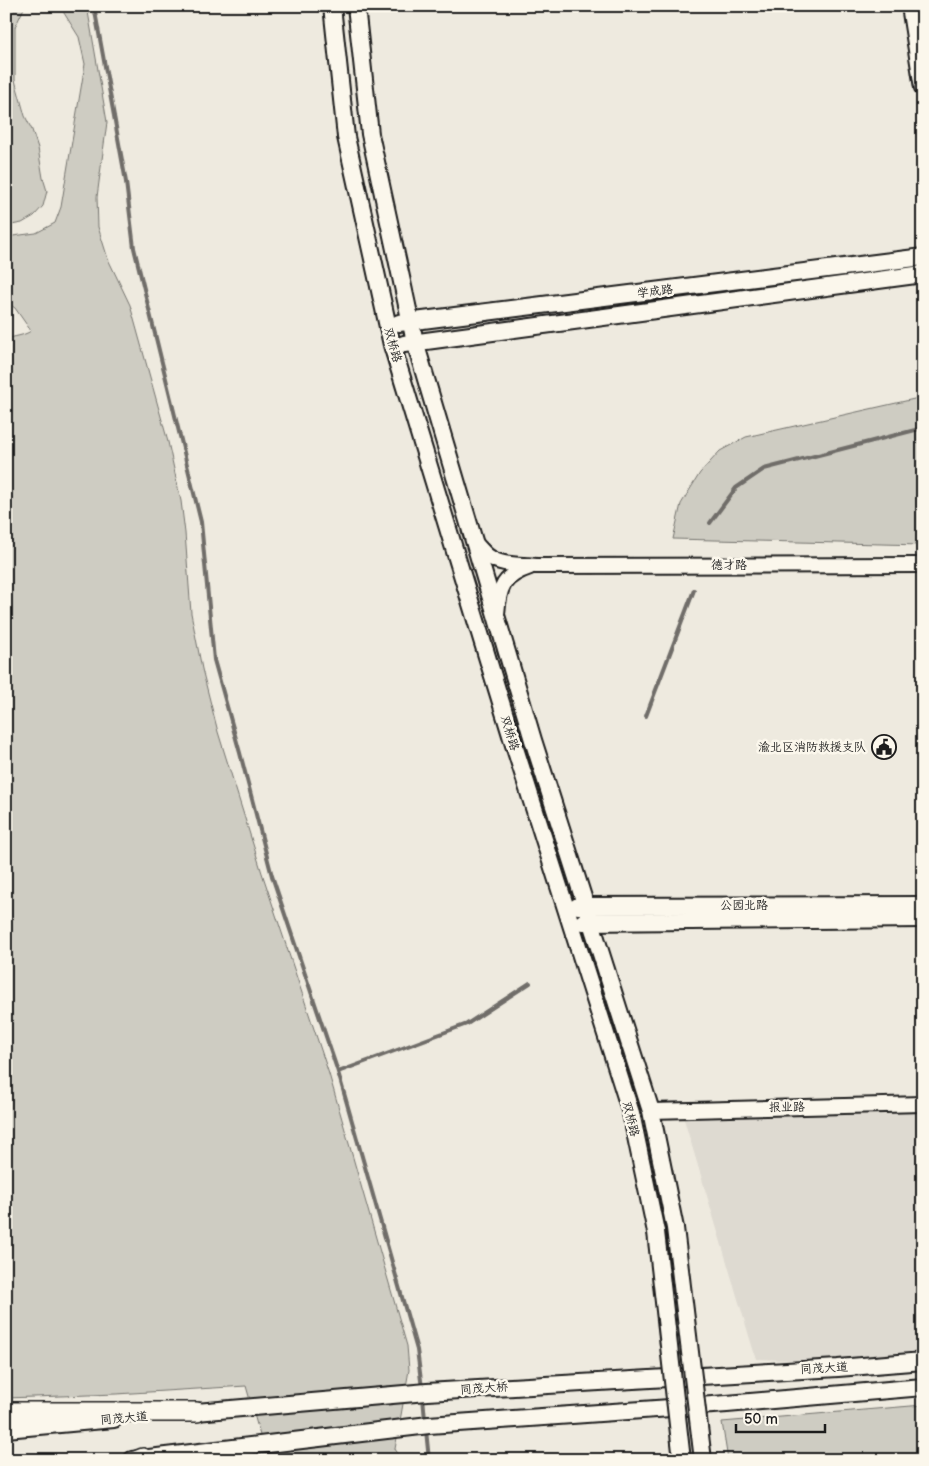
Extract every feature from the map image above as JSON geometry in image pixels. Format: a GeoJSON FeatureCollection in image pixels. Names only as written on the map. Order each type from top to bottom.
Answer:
{"type":"FeatureCollection","features":[{"type":"Feature","properties":{"kind":"highway"},"geometry":{"type":"LineString","coordinates":[[6,1412],[197,1412]]}},
{"type":"Feature","properties":{"kind":"main road","name":"双桥路"},"geometry":{"type":"LineString","coordinates":[[332,6],[346,138],[392,345],[514,745],[631,1113],[656,1232],[682,1460]]}},
{"type":"Feature","properties":{"kind":"main road"},"geometry":{"type":"LineString","coordinates":[[910,6],[923,88]]}},
{"type":"Feature","properties":{"kind":"main road","name":"双桥路"},"geometry":{"type":"LineString","coordinates":[[358,7],[370,134],[415,342],[533,740],[651,1111],[675,1228],[703,1460]]}},
{"type":"Feature","properties":{"kind":"main road","name":"学成路"},"geometry":{"type":"LineString","coordinates":[[387,324],[923,257]]}},
{"type":"Feature","properties":{"kind":"main road","name":"学成路"},"geometry":{"type":"LineString","coordinates":[[392,345],[923,274]]}},
{"type":"Feature","properties":{"kind":"main road","name":"公园北路"},"geometry":{"type":"LineString","coordinates":[[565,906],[586,905],[689,913],[923,920]]}},
{"type":"Feature","properties":{"kind":"main road","name":"公园北路"},"geometry":{"type":"LineString","coordinates":[[570,922],[591,922],[689,913],[923,905]]}},
{"type":"Feature","properties":{"kind":"main road","name":"同茂大道"},"geometry":{"type":"LineString","coordinates":[[726,1374],[923,1361]]}},
{"type":"Feature","properties":{"kind":"main road","name":"同茂大桥"},"geometry":{"type":"LineString","coordinates":[[242,1408],[427,1392],[726,1374]]}},
{"type":"Feature","properties":{"kind":"main road","name":"同茂大道"},"geometry":{"type":"LineString","coordinates":[[138,1459],[430,1425],[727,1404],[923,1387]]}},
{"type":"Feature","properties":{"kind":"main road","name":"同茂大道"},"geometry":{"type":"LineString","coordinates":[[6,1430],[242,1408]]}},
{"type":"Feature","properties":{"kind":"street","name":"德才路"},"geometry":{"type":"LineString","coordinates":[[476,544],[496,561],[536,566],[923,565]]}},
{"type":"Feature","properties":{"kind":"street","name":"德才路"},"geometry":{"type":"LineString","coordinates":[[497,615],[498,597],[505,582],[519,570],[536,566]]}},
{"type":"Feature","properties":{"kind":"street","name":"报业路"},"geometry":{"type":"LineString","coordinates":[[651,1111],[923,1104]]}},
{"type":"Feature","properties":{"kind":"shaded area"},"geometry":{"type":"Polygon","coordinates":[[[6,6],[25,6],[15,27],[15,80],[25,116],[38,148],[47,191],[43,206],[34,216],[22,223],[6,226],[6,6]]]}},
{"type":"Feature","properties":{"kind":"shaded area"},"geometry":{"type":"Polygon","coordinates":[[[61,6],[87,6],[107,122],[97,197],[98,227],[108,259],[130,305],[168,442],[181,501],[191,613],[202,669],[218,732],[262,873],[329,1074],[407,1346],[409,1370],[395,1449],[402,1460],[267,1460],[246,1386],[6,1398],[6,339],[31,331],[15,308],[6,302],[6,241],[13,236],[36,233],[55,223],[61,207],[85,64],[79,37],[61,6]]]}},
{"type":"Feature","properties":{"kind":"shaded area"},"geometry":{"type":"Polygon","coordinates":[[[923,397],[923,545],[673,539],[681,504],[700,473],[720,451],[746,437],[923,397]]]}},
{"type":"Feature","properties":{"kind":"shaded area"},"geometry":{"type":"Polygon","coordinates":[[[923,1110],[923,1355],[835,1362],[756,1359],[683,1116],[923,1110]]]}},
{"type":"Feature","properties":{"kind":"shaded area"},"geometry":{"type":"Polygon","coordinates":[[[923,1405],[923,1460],[728,1460],[722,1422],[923,1405]]]}},
{"type":"Feature","properties":{"kind":"waterway"},"geometry":{"type":"LineString","coordinates":[[94,6],[126,182],[134,248],[201,522],[214,660],[272,876],[338,1072],[417,1350],[422,1388]]}},
{"type":"Feature","properties":{"kind":"waterway"},"geometry":{"type":"LineString","coordinates":[[710,523],[736,488],[764,469],[923,428]]}},
{"type":"Feature","properties":{"kind":"waterway"},"geometry":{"type":"LineString","coordinates":[[646,716],[694,590]]}},
{"type":"Feature","properties":{"kind":"waterway"},"geometry":{"type":"LineString","coordinates":[[338,1072],[467,1024],[530,983]]}},
{"type":"Feature","properties":{"kind":"waterway"},"geometry":{"type":"LineString","coordinates":[[423,1397],[425,1420]]}},
{"type":"Feature","properties":{"kind":"waterway"},"geometry":{"type":"LineString","coordinates":[[426,1430],[429,1460]]}},
{"type":"Feature","properties":{"kind":"place","name":"渝北区消防救援支队"},"geometry":{"type":"Point","coordinates":[884,747]}}]}
